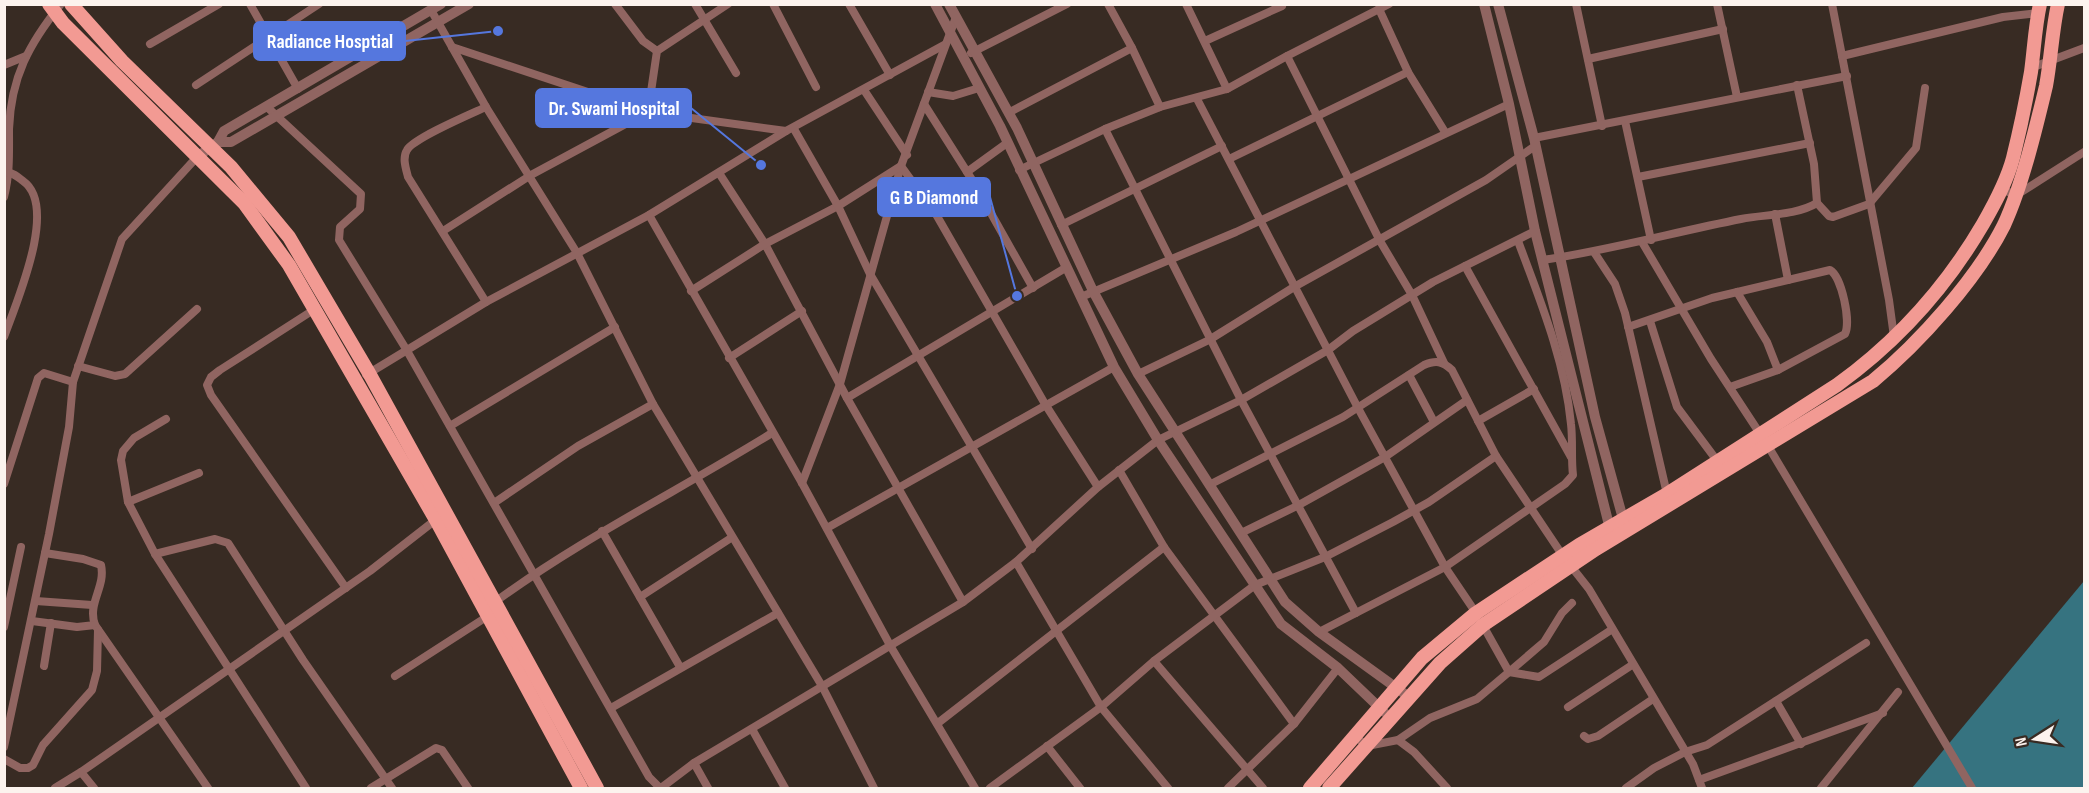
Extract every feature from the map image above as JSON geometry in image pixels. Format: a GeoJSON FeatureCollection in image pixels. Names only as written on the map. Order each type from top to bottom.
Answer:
{"type":"FeatureCollection","features":[{"type":"Feature","properties":{"kind":"main road"},"geometry":{"type":"LineString","coordinates":[[1310,789],[1422,658],[1611,533],[1768,446],[1872,381],[1911,347],[1981,262],[2003,226],[2015,196],[2050,61],[2058,4]]}},
{"type":"Feature","properties":{"kind":"main road"},"geometry":{"type":"LineString","coordinates":[[62,9],[214,145],[289,237],[369,373],[488,615],[581,789]]}},
{"type":"Feature","properties":{"kind":"main road"},"geometry":{"type":"LineString","coordinates":[[62,9],[112,72],[243,203],[289,265],[356,382],[495,602],[597,789]]}},
{"type":"Feature","properties":{"kind":"main road"},"geometry":{"type":"LineString","coordinates":[[1625,525],[1667,494],[1854,373],[1894,337],[1946,284],[1968,250],[2002,188],[2013,157],[2031,68],[2039,9]]}},
{"type":"Feature","properties":{"kind":"main road"},"geometry":{"type":"LineString","coordinates":[[1968,250],[1981,262]]}},
{"type":"Feature","properties":{"kind":"main road"},"geometry":{"type":"LineString","coordinates":[[1329,789],[1480,619]]}},
{"type":"Feature","properties":{"kind":"street"},"geometry":{"type":"LineString","coordinates":[[150,44],[219,4]]}},
{"type":"Feature","properties":{"kind":"street"},"geometry":{"type":"LineString","coordinates":[[249,4],[298,89]]}},
{"type":"Feature","properties":{"kind":"street"},"geometry":{"type":"LineString","coordinates":[[196,85],[319,4]]}},
{"type":"Feature","properties":{"kind":"street"},"geometry":{"type":"LineString","coordinates":[[214,145],[231,142],[438,21],[454,8],[469,4]]}},
{"type":"Feature","properties":{"kind":"street"},"geometry":{"type":"LineString","coordinates":[[615,4],[643,41],[657,51]]}},
{"type":"Feature","properties":{"kind":"street"},"geometry":{"type":"LineString","coordinates":[[695,4],[736,73]]}},
{"type":"Feature","properties":{"kind":"street"},"geometry":{"type":"LineString","coordinates":[[648,112],[657,51],[729,4]]}},
{"type":"Feature","properties":{"kind":"street"},"geometry":{"type":"LineString","coordinates":[[773,4],[816,87]]}},
{"type":"Feature","properties":{"kind":"street"},"geometry":{"type":"LineString","coordinates":[[849,4],[890,75]]}},
{"type":"Feature","properties":{"kind":"street"},"geometry":{"type":"LineString","coordinates":[[935,4],[1007,143],[1114,367],[1158,440],[1281,624],[1338,668],[1390,719]]}},
{"type":"Feature","properties":{"kind":"street"},"geometry":{"type":"LineString","coordinates":[[949,4],[1033,162],[1093,291],[1138,374],[1174,433],[1293,611],[1409,697]]}},
{"type":"Feature","properties":{"kind":"street"},"geometry":{"type":"LineString","coordinates":[[964,57],[1067,4]]}},
{"type":"Feature","properties":{"kind":"street"},"geometry":{"type":"LineString","coordinates":[[1108,4],[1160,107]]}},
{"type":"Feature","properties":{"kind":"street"},"geometry":{"type":"LineString","coordinates":[[1186,4],[1227,89]]}},
{"type":"Feature","properties":{"kind":"street"},"geometry":{"type":"LineString","coordinates":[[1019,170],[1105,129],[1160,107],[1197,99],[1227,89],[1389,4]]}},
{"type":"Feature","properties":{"kind":"street"},"geometry":{"type":"LineString","coordinates":[[1484,4],[1509,104],[1535,231],[1611,533]]}},
{"type":"Feature","properties":{"kind":"street"},"geometry":{"type":"LineString","coordinates":[[1498,4],[1562,257],[1595,417],[1625,525]]}},
{"type":"Feature","properties":{"kind":"street"},"geometry":{"type":"LineString","coordinates":[[1576,4],[1602,126]]}},
{"type":"Feature","properties":{"kind":"street"},"geometry":{"type":"LineString","coordinates":[[1717,4],[1737,97]]}},
{"type":"Feature","properties":{"kind":"street"},"geometry":{"type":"LineString","coordinates":[[1832,4],[1889,300],[1894,337]]}},
{"type":"Feature","properties":{"kind":"street"},"geometry":{"type":"LineString","coordinates":[[1206,42],[1282,6]]}},
{"type":"Feature","properties":{"kind":"street"},"geometry":{"type":"LineString","coordinates":[[4,747],[32,621],[69,427],[73,382],[122,239],[197,157],[214,145],[224,131],[436,8],[438,21],[452,47],[486,107],[577,253],[653,404],[731,538],[822,686],[874,789]]}},
{"type":"Feature","properties":{"kind":"street"},"geometry":{"type":"LineString","coordinates":[[4,197],[15,81],[34,38],[62,9]]}},
{"type":"Feature","properties":{"kind":"street"},"geometry":{"type":"LineString","coordinates":[[1379,9],[1408,72],[1445,132]]}},
{"type":"Feature","properties":{"kind":"street"},"geometry":{"type":"LineString","coordinates":[[1842,56],[2039,9]]}},
{"type":"Feature","properties":{"kind":"street"},"geometry":{"type":"LineString","coordinates":[[802,483],[840,384],[902,166],[956,17]]}},
{"type":"Feature","properties":{"kind":"street"},"geometry":{"type":"LineString","coordinates":[[1588,59],[1723,29]]}},
{"type":"Feature","properties":{"kind":"street"},"geometry":{"type":"LineString","coordinates":[[356,382],[406,349],[486,302],[649,215],[790,130],[944,45]]}},
{"type":"Feature","properties":{"kind":"street"},"geometry":{"type":"LineString","coordinates":[[452,47],[648,112],[790,130]]}},
{"type":"Feature","properties":{"kind":"street"},"geometry":{"type":"LineString","coordinates":[[1008,113],[1132,48]]}},
{"type":"Feature","properties":{"kind":"street"},"geometry":{"type":"LineString","coordinates":[[2031,68],[2085,48]]}},
{"type":"Feature","properties":{"kind":"street"},"geometry":{"type":"LineString","coordinates":[[4,65],[26,56]]}},
{"type":"Feature","properties":{"kind":"street"},"geometry":{"type":"LineString","coordinates":[[1287,56],[1380,241],[1412,295],[1444,363],[1452,370],[1496,456],[1567,562],[1589,589],[1611,630],[1685,752],[1701,784],[1883,713]]}},
{"type":"Feature","properties":{"kind":"street"},"geometry":{"type":"LineString","coordinates":[[1230,159],[1408,72]]}},
{"type":"Feature","properties":{"kind":"street"},"geometry":{"type":"LineString","coordinates":[[1138,374],[1209,340],[1294,287],[1486,180],[1519,157],[1534,142],[1737,97],[1847,76]]}},
{"type":"Feature","properties":{"kind":"street"},"geometry":{"type":"LineString","coordinates":[[1797,85],[1810,143],[1818,192],[1817,202],[1829,216],[1833,217],[1869,204],[1916,148],[1925,88]]}},
{"type":"Feature","properties":{"kind":"street"},"geometry":{"type":"LineString","coordinates":[[928,92],[953,96],[979,88]]}},
{"type":"Feature","properties":{"kind":"street"},"geometry":{"type":"LineString","coordinates":[[864,90],[907,155]]}},
{"type":"Feature","properties":{"kind":"street"},"geometry":{"type":"LineString","coordinates":[[1197,99],[1358,408],[1445,567],[1480,619],[1509,672]]}},
{"type":"Feature","properties":{"kind":"street"},"geometry":{"type":"LineString","coordinates":[[924,104],[967,172],[1033,288]]}},
{"type":"Feature","properties":{"kind":"street"},"geometry":{"type":"LineString","coordinates":[[1081,297],[1168,258],[1260,221],[1445,132],[1509,104]]}},
{"type":"Feature","properties":{"kind":"street"},"geometry":{"type":"LineString","coordinates":[[267,107],[361,195],[360,209],[340,227],[339,240],[406,349],[658,787]]}},
{"type":"Feature","properties":{"kind":"street"},"geometry":{"type":"LineString","coordinates":[[486,107],[419,140],[407,150],[404,163],[408,177],[486,302]]}},
{"type":"Feature","properties":{"kind":"street"},"geometry":{"type":"LineString","coordinates":[[443,231],[531,176],[648,112]]}},
{"type":"Feature","properties":{"kind":"street"},"geometry":{"type":"LineString","coordinates":[[1625,121],[1638,177],[1647,241],[1682,310],[1768,446],[1972,789]]}},
{"type":"Feature","properties":{"kind":"street"},"geometry":{"type":"LineString","coordinates":[[1105,129],[1209,340],[1356,613]]}},
{"type":"Feature","properties":{"kind":"street"},"geometry":{"type":"LineString","coordinates":[[790,130],[838,206],[870,274],[1032,549]]}},
{"type":"Feature","properties":{"kind":"street"},"geometry":{"type":"LineString","coordinates":[[967,172],[1007,143]]}},
{"type":"Feature","properties":{"kind":"street"},"geometry":{"type":"LineString","coordinates":[[1638,177],[1810,143]]}},
{"type":"Feature","properties":{"kind":"street"},"geometry":{"type":"LineString","coordinates":[[1061,225],[1222,146]]}},
{"type":"Feature","properties":{"kind":"street"},"geometry":{"type":"LineString","coordinates":[[2002,188],[2015,196],[2085,152]]}},
{"type":"Feature","properties":{"kind":"street"},"geometry":{"type":"LineString","coordinates":[[691,291],[765,244],[838,206],[902,166]]}},
{"type":"Feature","properties":{"kind":"street"},"geometry":{"type":"LineString","coordinates":[[902,166],[937,216],[1045,404],[1098,487]]}},
{"type":"Feature","properties":{"kind":"street"},"geometry":{"type":"LineString","coordinates":[[5,332],[24,280],[38,223],[35,192],[32,187],[7,173]]}},
{"type":"Feature","properties":{"kind":"street"},"geometry":{"type":"LineString","coordinates":[[719,173],[765,244],[847,398],[963,602]]}},
{"type":"Feature","properties":{"kind":"street"},"geometry":{"type":"LineString","coordinates":[[1543,260],[1594,252],[1682,231],[1775,214],[1817,202]]}},
{"type":"Feature","properties":{"kind":"street"},"geometry":{"type":"LineString","coordinates":[[1775,214],[1788,280]]}},
{"type":"Feature","properties":{"kind":"street"},"geometry":{"type":"LineString","coordinates":[[649,215],[828,528],[891,646],[975,789]]}},
{"type":"Feature","properties":{"kind":"street"},"geometry":{"type":"LineString","coordinates":[[645,789],[658,787],[694,763],[963,602],[1032,549],[1098,487],[1158,440],[1241,400],[1328,350],[1412,295],[1535,231]]}},
{"type":"Feature","properties":{"kind":"street"},"geometry":{"type":"LineString","coordinates":[[1319,632],[1445,567],[1573,476],[1571,426],[1555,347],[1518,241]]}},
{"type":"Feature","properties":{"kind":"street"},"geometry":{"type":"LineString","coordinates":[[1594,252],[1615,284],[1628,327],[1667,494]]}},
{"type":"Feature","properties":{"kind":"street"},"geometry":{"type":"LineString","coordinates":[[1465,266],[1571,458]]}},
{"type":"Feature","properties":{"kind":"street"},"geometry":{"type":"LineString","coordinates":[[847,398],[1067,267]]}},
{"type":"Feature","properties":{"kind":"street"},"geometry":{"type":"LineString","coordinates":[[1628,327],[1737,292],[1830,270],[1836,273],[1840,280],[1848,328],[1837,340],[1779,370],[1730,387]]}},
{"type":"Feature","properties":{"kind":"street"},"geometry":{"type":"LineString","coordinates":[[1737,292],[1767,342],[1779,370]]}},
{"type":"Feature","properties":{"kind":"street"},"geometry":{"type":"LineString","coordinates":[[78,366],[115,376],[125,374],[197,309]]}},
{"type":"Feature","properties":{"kind":"street"},"geometry":{"type":"LineString","coordinates":[[315,309],[220,370],[211,377],[207,385],[211,395],[346,588]]}},
{"type":"Feature","properties":{"kind":"street"},"geometry":{"type":"LineString","coordinates":[[729,358],[802,311]]}},
{"type":"Feature","properties":{"kind":"street"},"geometry":{"type":"LineString","coordinates":[[1650,321],[1677,407],[1718,462]]}},
{"type":"Feature","properties":{"kind":"street"},"geometry":{"type":"LineString","coordinates":[[450,426],[615,327]]}},
{"type":"Feature","properties":{"kind":"street"},"geometry":{"type":"LineString","coordinates":[[1209,485],[1358,408],[1434,361],[1444,363]]}},
{"type":"Feature","properties":{"kind":"street"},"geometry":{"type":"LineString","coordinates":[[828,528],[973,449],[1045,404],[1114,367]]}},
{"type":"Feature","properties":{"kind":"street"},"geometry":{"type":"LineString","coordinates":[[4,484],[36,384],[47,374],[73,382]]}},
{"type":"Feature","properties":{"kind":"street"},"geometry":{"type":"LineString","coordinates":[[1409,375],[1434,422]]}},
{"type":"Feature","properties":{"kind":"street"},"geometry":{"type":"LineString","coordinates":[[1478,421],[1534,389]]}},
{"type":"Feature","properties":{"kind":"street"},"geometry":{"type":"LineString","coordinates":[[1240,532],[1297,506],[1385,457],[1467,400]]}},
{"type":"Feature","properties":{"kind":"street"},"geometry":{"type":"LineString","coordinates":[[494,503],[578,446],[653,404]]}},
{"type":"Feature","properties":{"kind":"street"},"geometry":{"type":"LineString","coordinates":[[166,419],[134,438],[123,451],[121,460],[128,502],[155,554],[306,789]]}},
{"type":"Feature","properties":{"kind":"street"},"geometry":{"type":"LineString","coordinates":[[495,602],[602,531],[697,479],[772,433]]}},
{"type":"Feature","properties":{"kind":"street"},"geometry":{"type":"LineString","coordinates":[[990,789],[1101,706],[1154,661],[1255,585],[1325,557],[1415,510],[1496,456]]}},
{"type":"Feature","properties":{"kind":"street"},"geometry":{"type":"LineString","coordinates":[[1119,470],[1164,547],[1294,724]]}},
{"type":"Feature","properties":{"kind":"street"},"geometry":{"type":"LineString","coordinates":[[128,502],[199,473]]}},
{"type":"Feature","properties":{"kind":"street"},"geometry":{"type":"LineString","coordinates":[[55,789],[346,588],[440,515]]}},
{"type":"Feature","properties":{"kind":"street"},"geometry":{"type":"LineString","coordinates":[[602,531],[680,667]]}},
{"type":"Feature","properties":{"kind":"street"},"geometry":{"type":"LineString","coordinates":[[639,597],[731,538]]}},
{"type":"Feature","properties":{"kind":"street"},"geometry":{"type":"LineString","coordinates":[[155,554],[215,539],[223,540],[392,789]]}},
{"type":"Feature","properties":{"kind":"street"},"geometry":{"type":"LineString","coordinates":[[4,627],[21,547]]}},
{"type":"Feature","properties":{"kind":"street"},"geometry":{"type":"LineString","coordinates":[[938,723],[1164,547]]}},
{"type":"Feature","properties":{"kind":"street"},"geometry":{"type":"LineString","coordinates":[[4,759],[20,768],[33,765],[43,745],[92,690],[97,671],[97,627],[92,605],[98,592],[102,565],[90,560],[45,553]]}},
{"type":"Feature","properties":{"kind":"street"},"geometry":{"type":"LineString","coordinates":[[1016,562],[1101,706],[1168,789]]}},
{"type":"Feature","properties":{"kind":"street"},"geometry":{"type":"LineString","coordinates":[[36,601],[92,605]]}},
{"type":"Feature","properties":{"kind":"street"},"geometry":{"type":"LineString","coordinates":[[1356,737],[1367,746],[1398,740],[1430,718],[1477,699],[1545,642],[1562,613],[1572,603]]}},
{"type":"Feature","properties":{"kind":"street"},"geometry":{"type":"LineString","coordinates":[[611,708],[777,613]]}},
{"type":"Feature","properties":{"kind":"street"},"geometry":{"type":"LineString","coordinates":[[395,676],[488,615]]}},
{"type":"Feature","properties":{"kind":"street"},"geometry":{"type":"LineString","coordinates":[[32,621],[77,627],[97,627]]}},
{"type":"Feature","properties":{"kind":"street"},"geometry":{"type":"LineString","coordinates":[[44,666],[51,624]]}},
{"type":"Feature","properties":{"kind":"street"},"geometry":{"type":"LineString","coordinates":[[97,627],[208,789]]}},
{"type":"Feature","properties":{"kind":"street"},"geometry":{"type":"LineString","coordinates":[[1509,672],[1539,677],[1611,630]]}},
{"type":"Feature","properties":{"kind":"street"},"geometry":{"type":"LineString","coordinates":[[1626,789],[1654,768],[1685,752],[1707,745],[1866,643]]}},
{"type":"Feature","properties":{"kind":"street"},"geometry":{"type":"LineString","coordinates":[[1154,661],[1263,789]]}},
{"type":"Feature","properties":{"kind":"street"},"geometry":{"type":"LineString","coordinates":[[1568,707],[1632,665]]}},
{"type":"Feature","properties":{"kind":"street"},"geometry":{"type":"LineString","coordinates":[[1228,789],[1294,724],[1338,668]]}},
{"type":"Feature","properties":{"kind":"street"},"geometry":{"type":"LineString","coordinates":[[1821,789],[1898,692]]}},
{"type":"Feature","properties":{"kind":"street"},"geometry":{"type":"LineString","coordinates":[[1584,736],[1588,739],[1598,735],[1653,699]]}},
{"type":"Feature","properties":{"kind":"street"},"geometry":{"type":"LineString","coordinates":[[1776,701],[1801,744]]}},
{"type":"Feature","properties":{"kind":"street"},"geometry":{"type":"LineString","coordinates":[[752,729],[785,789]]}},
{"type":"Feature","properties":{"kind":"street"},"geometry":{"type":"LineString","coordinates":[[1398,740],[1414,752],[1447,789]]}},
{"type":"Feature","properties":{"kind":"street"},"geometry":{"type":"LineString","coordinates":[[1047,746],[1080,789]]}},
{"type":"Feature","properties":{"kind":"street"},"geometry":{"type":"LineString","coordinates":[[371,789],[436,748],[442,750],[468,789]]}},
{"type":"Feature","properties":{"kind":"street"},"geometry":{"type":"LineString","coordinates":[[694,763],[708,789]]}},
{"type":"Feature","properties":{"kind":"street"},"geometry":{"type":"LineString","coordinates":[[81,772],[94,789]]}},
{"type":"Feature","properties":{"kind":"water"},"geometry":{"type":"Polygon","coordinates":[[[2084,581],[2084,786],[2082,788],[1912,788],[2084,581]]]}},
{"type":"Feature","properties":{"kind":"place","name":"Radiance Hosptial"},"geometry":{"type":"Point","coordinates":[498,31]}},
{"type":"Feature","properties":{"kind":"place","name":"Dr. Swami Hospital"},"geometry":{"type":"Point","coordinates":[761,165]}},
{"type":"Feature","properties":{"kind":"place","name":"G B Diamond"},"geometry":{"type":"Point","coordinates":[1017,296]}}]}
